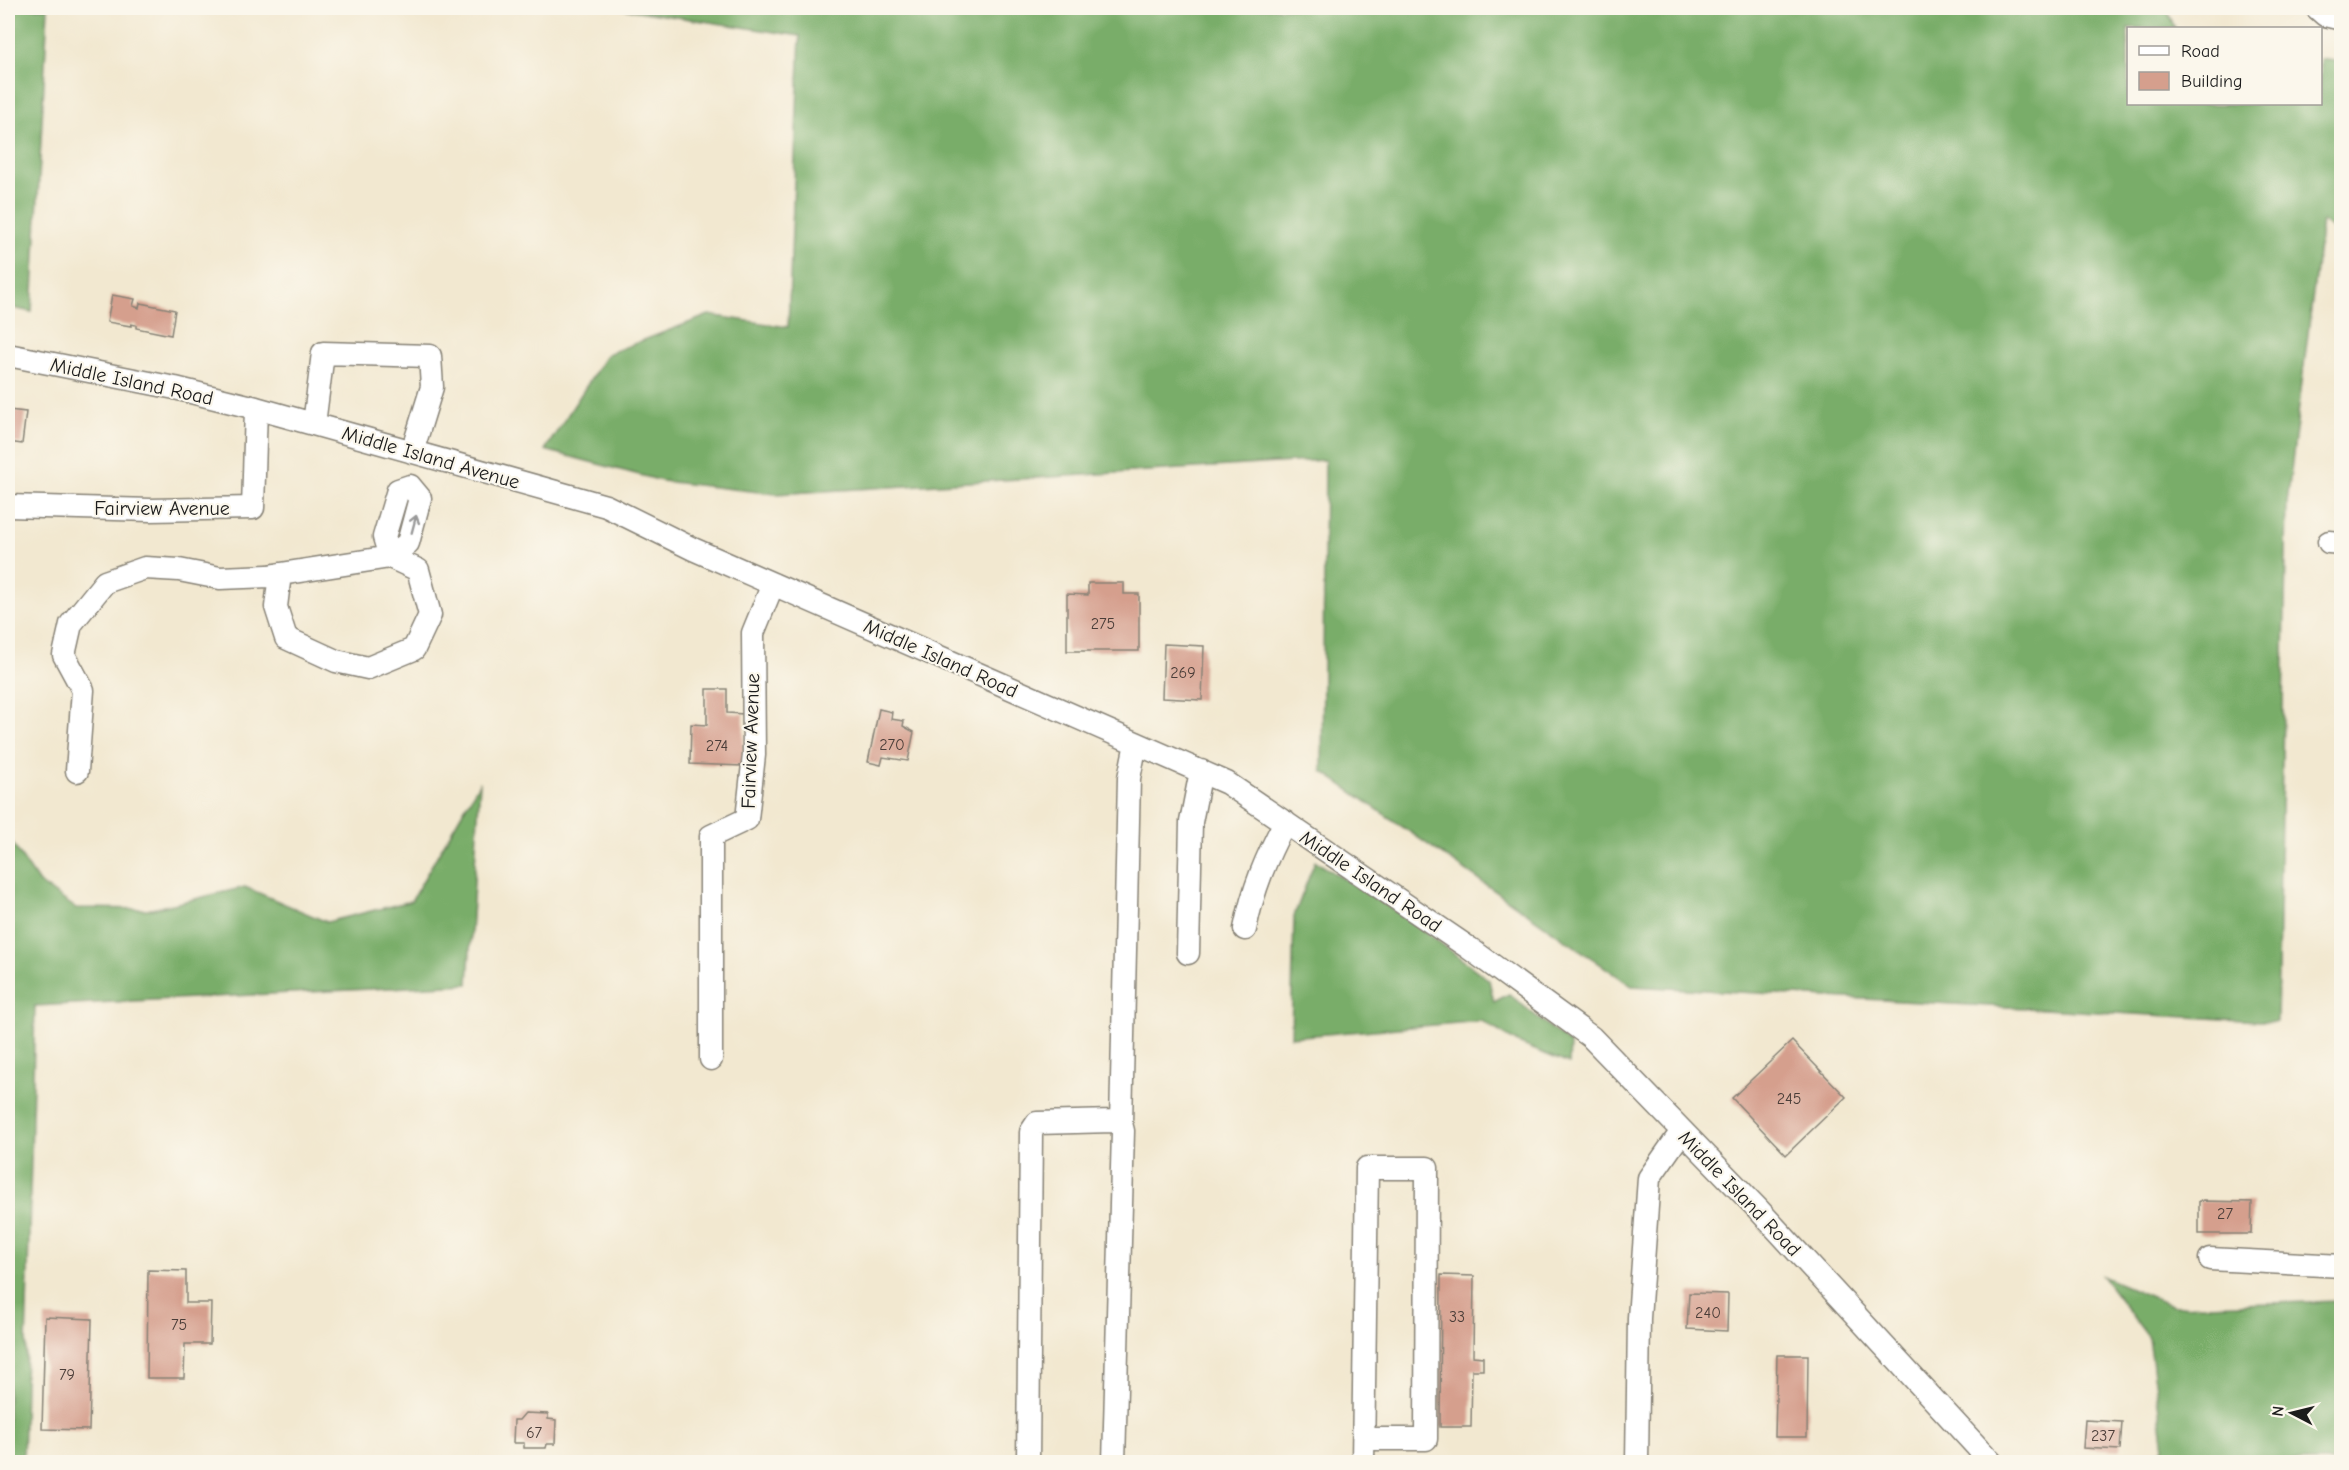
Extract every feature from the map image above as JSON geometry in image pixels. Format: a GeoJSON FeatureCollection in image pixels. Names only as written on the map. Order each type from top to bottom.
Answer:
{"type":"FeatureCollection","features":[{"type":"Feature","properties":{"kind":"street"},"geometry":{"type":"LineString","coordinates":[[2318,8],[2325,15],[2342,19]]}},
{"type":"Feature","properties":{"kind":"street"},"geometry":{"type":"LineString","coordinates":[[77,771],[83,690],[64,655],[71,624],[105,582],[145,568],[179,570],[220,579],[280,574],[390,557],[408,543],[420,498],[410,486],[432,387],[430,356],[323,353],[314,424]]}},
{"type":"Feature","properties":{"kind":"street","name":"Middle Island Road"},"geometry":{"type":"LineString","coordinates":[[8,355],[175,388],[256,408]]}},
{"type":"Feature","properties":{"kind":"street","name":"Middle Island Avenue"},"geometry":{"type":"LineString","coordinates":[[256,408],[606,506]]}},
{"type":"Feature","properties":{"kind":"street","name":"Fairview Avenue"},"geometry":{"type":"LineString","coordinates":[[8,506],[151,510],[253,508],[256,408]]}},
{"type":"Feature","properties":{"kind":"street","name":"Middle Island Road"},"geometry":{"type":"LineString","coordinates":[[606,506],[693,549],[1227,783],[1469,948],[1591,1037],[1757,1208],[1990,1462]]}},
{"type":"Feature","properties":{"kind":"street"},"geometry":{"type":"LineString","coordinates":[[280,574],[276,607],[286,638],[336,661],[368,668],[414,649],[430,615],[418,570],[390,557]]}},
{"type":"Feature","properties":{"kind":"street","name":"Fairview Avenue"},"geometry":{"type":"LineString","coordinates":[[711,1059],[711,836],[747,819],[754,755],[753,633],[773,584]]}},
{"type":"Feature","properties":{"kind":"street"},"geometry":{"type":"LineString","coordinates":[[1114,1462],[1128,813],[1130,775],[1136,743]]}},
{"type":"Feature","properties":{"kind":"street"},"geometry":{"type":"LineString","coordinates":[[1188,953],[1191,822],[1201,771]]}},
{"type":"Feature","properties":{"kind":"street"},"geometry":{"type":"LineString","coordinates":[[1245,929],[1252,894],[1269,852],[1285,822]]}},
{"type":"Feature","properties":{"kind":"street"},"geometry":{"type":"LineString","coordinates":[[1028,1462],[1031,1132],[1037,1123],[1113,1121],[1120,1123]]}},
{"type":"Feature","properties":{"kind":"street"},"geometry":{"type":"LineString","coordinates":[[1637,1462],[1639,1318],[1649,1178],[1682,1131]]}},
{"type":"Feature","properties":{"kind":"street"},"geometry":{"type":"LineString","coordinates":[[1363,1462],[1367,1168],[1427,1168],[1426,1439],[1364,1439]]}},
{"type":"Feature","properties":{"kind":"street"},"geometry":{"type":"LineString","coordinates":[[2210,1259],[2342,1266]]}},
{"type":"Feature","properties":{"kind":"green space"},"geometry":{"type":"Polygon","coordinates":[[[8,8],[48,8],[32,312],[8,307],[8,8]]]}},
{"type":"Feature","properties":{"kind":"green space"},"geometry":{"type":"Polygon","coordinates":[[[618,8],[2166,8],[2175,27],[2127,27],[2127,105],[2322,105],[2322,59],[2341,62],[2341,236],[2322,221],[2287,503],[2277,1022],[1632,986],[1322,771],[1325,460],[776,494],[662,481],[545,450],[607,354],[709,315],[788,327],[800,36],[618,8]]]}},
{"type":"Feature","properties":{"kind":"green space"},"geometry":{"type":"Polygon","coordinates":[[[480,782],[468,984],[35,1006],[23,1462],[8,1462],[8,837],[39,883],[76,908],[152,909],[245,887],[327,922],[411,901],[480,782]]]}},
{"type":"Feature","properties":{"kind":"green space"},"geometry":{"type":"Polygon","coordinates":[[[1315,861],[1406,917],[1489,980],[1494,1002],[1509,994],[1570,1044],[1569,1064],[1518,1043],[1482,1021],[1291,1037],[1294,916],[1315,861]]]}},
{"type":"Feature","properties":{"kind":"green space"},"geometry":{"type":"Polygon","coordinates":[[[2102,1276],[2173,1306],[2341,1301],[2341,1462],[2155,1462],[2164,1447],[2149,1338],[2102,1276]]]}},
{"type":"Feature","properties":{"kind":"building"},"geometry":{"type":"Polygon","coordinates":[[[112,295],[135,299],[133,306],[139,308],[140,303],[175,310],[171,335],[136,328],[136,325],[107,322],[112,295]]]}},
{"type":"Feature","properties":{"kind":"building"},"geometry":{"type":"Polygon","coordinates":[[[8,410],[26,412],[22,444],[8,442],[8,410]]]}},
{"type":"Feature","properties":{"kind":"building"},"geometry":{"type":"Polygon","coordinates":[[[1088,583],[1124,583],[1124,594],[1139,594],[1139,651],[1067,651],[1067,594],[1088,595],[1088,583]]]}},
{"type":"Feature","properties":{"kind":"building"},"geometry":{"type":"Polygon","coordinates":[[[1164,644],[1204,646],[1202,700],[1162,698],[1164,644]]]}},
{"type":"Feature","properties":{"kind":"building"},"geometry":{"type":"Polygon","coordinates":[[[707,689],[727,689],[727,713],[744,714],[743,766],[690,764],[691,724],[707,725],[707,689]]]}},
{"type":"Feature","properties":{"kind":"building"},"geometry":{"type":"Polygon","coordinates":[[[879,709],[892,712],[891,719],[904,721],[903,726],[914,732],[908,761],[883,757],[881,765],[868,762],[879,709]]]}},
{"type":"Feature","properties":{"kind":"building"},"geometry":{"type":"Polygon","coordinates":[[[1792,1041],[1846,1097],[1786,1155],[1732,1098],[1792,1041]]]}},
{"type":"Feature","properties":{"kind":"building"},"geometry":{"type":"Polygon","coordinates":[[[2199,1201],[2252,1202],[2251,1234],[2199,1234],[2199,1201]]]}},
{"type":"Feature","properties":{"kind":"building"},"geometry":{"type":"Polygon","coordinates":[[[148,1270],[186,1271],[186,1303],[211,1303],[210,1344],[185,1344],[184,1378],[147,1378],[148,1270]]]}},
{"type":"Feature","properties":{"kind":"building"},"geometry":{"type":"Polygon","coordinates":[[[1441,1275],[1474,1276],[1473,1356],[1483,1357],[1483,1370],[1472,1370],[1471,1427],[1440,1427],[1441,1275]]]}},
{"type":"Feature","properties":{"kind":"building"},"geometry":{"type":"Polygon","coordinates":[[[1689,1293],[1728,1294],[1727,1331],[1687,1329],[1689,1293]]]}},
{"type":"Feature","properties":{"kind":"building"},"geometry":{"type":"Polygon","coordinates":[[[45,1317],[92,1319],[89,1430],[42,1429],[45,1317]]]}},
{"type":"Feature","properties":{"kind":"building"},"geometry":{"type":"Polygon","coordinates":[[[1777,1355],[1808,1355],[1807,1437],[1775,1437],[1777,1355]]]}},
{"type":"Feature","properties":{"kind":"building"},"geometry":{"type":"Polygon","coordinates":[[[525,1413],[548,1414],[548,1419],[556,1420],[555,1444],[547,1444],[546,1448],[524,1448],[524,1443],[513,1443],[514,1420],[519,1420],[525,1413]]]}},
{"type":"Feature","properties":{"kind":"building"},"geometry":{"type":"Polygon","coordinates":[[[2085,1420],[2122,1422],[2120,1450],[2083,1448],[2085,1420]]]}}]}
